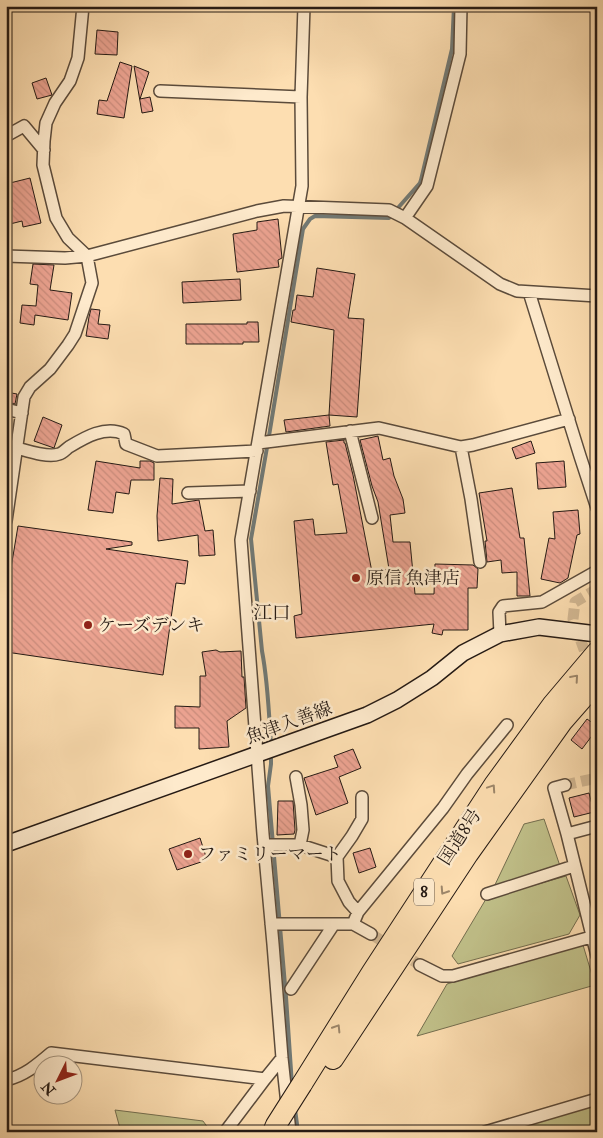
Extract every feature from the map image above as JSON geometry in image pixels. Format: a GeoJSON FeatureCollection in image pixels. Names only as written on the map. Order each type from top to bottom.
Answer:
{"type":"FeatureCollection","features":[{"type":"Feature","properties":{"kind":"highway","name":"国道8号"},"geometry":{"type":"LineString","coordinates":[[286,1132],[307,1088],[372,972],[494,785],[553,704],[597,652]]}},
{"type":"Feature","properties":{"kind":"highway","name":"国道8号"},"geometry":{"type":"LineString","coordinates":[[273,1132],[276,1125],[307,1088],[468,854],[562,722],[597,682]]}},
{"type":"Feature","properties":{"kind":"main road","name":"魚津入善線"},"geometry":{"type":"LineString","coordinates":[[6,844],[367,715],[397,700],[432,678],[463,653],[500,634],[539,627],[597,634]]}},
{"type":"Feature","properties":{"kind":"street"},"geometry":{"type":"LineString","coordinates":[[7,516],[24,397],[30,387],[50,369],[68,346],[75,334],[92,282],[87,256],[68,238],[56,218],[43,165],[46,123],[55,103],[70,81],[78,58],[83,6]]}},
{"type":"Feature","properties":{"kind":"street"},"geometry":{"type":"LineString","coordinates":[[290,1132],[264,845],[241,540],[302,186],[301,98],[304,6]]}},
{"type":"Feature","properties":{"kind":"street"},"geometry":{"type":"LineString","coordinates":[[405,218],[427,186],[460,54],[461,6]]}},
{"type":"Feature","properties":{"kind":"street"},"geometry":{"type":"LineString","coordinates":[[160,90],[301,98]]}},
{"type":"Feature","properties":{"kind":"street"},"geometry":{"type":"LineString","coordinates":[[6,136],[24,126],[44,150]]}},
{"type":"Feature","properties":{"kind":"street"},"geometry":{"type":"LineString","coordinates":[[6,256],[64,258],[87,256],[258,210],[284,206],[389,210],[405,218],[500,284],[517,291],[597,296]]}},
{"type":"Feature","properties":{"kind":"street"},"geometry":{"type":"LineString","coordinates":[[529,292],[597,508]]}},
{"type":"Feature","properties":{"kind":"street"},"geometry":{"type":"LineString","coordinates":[[6,409],[22,413]]}},
{"type":"Feature","properties":{"kind":"street"},"geometry":{"type":"LineString","coordinates":[[17,448],[36,453],[59,454],[94,433],[120,432],[124,434],[126,444],[157,456],[258,447],[350,431],[379,428],[461,447],[569,419]]}},
{"type":"Feature","properties":{"kind":"street"},"geometry":{"type":"LineString","coordinates":[[350,431],[372,518]]}},
{"type":"Feature","properties":{"kind":"street"},"geometry":{"type":"LineString","coordinates":[[461,447],[480,562]]}},
{"type":"Feature","properties":{"kind":"street"},"geometry":{"type":"LineString","coordinates":[[188,493],[250,491]]}},
{"type":"Feature","properties":{"kind":"street"},"geometry":{"type":"LineString","coordinates":[[500,634],[499,612],[503,606],[542,602],[597,571]]}},
{"type":"Feature","properties":{"kind":"street"},"geometry":{"type":"LineString","coordinates":[[353,924],[358,912],[443,808],[467,774],[507,725]]}},
{"type":"Feature","properties":{"kind":"street"},"geometry":{"type":"LineString","coordinates":[[296,777],[303,830],[300,845]]}},
{"type":"Feature","properties":{"kind":"street"},"geometry":{"type":"LineString","coordinates":[[565,785],[554,788],[597,956]]}},
{"type":"Feature","properties":{"kind":"street"},"geometry":{"type":"LineString","coordinates":[[358,912],[349,902],[338,881],[337,857],[362,819],[362,797]]}},
{"type":"Feature","properties":{"kind":"street"},"geometry":{"type":"LineString","coordinates":[[567,834],[597,826]]}},
{"type":"Feature","properties":{"kind":"street"},"geometry":{"type":"LineString","coordinates":[[264,845],[300,845],[337,857]]}},
{"type":"Feature","properties":{"kind":"street"},"geometry":{"type":"LineString","coordinates":[[487,894],[574,866]]}},
{"type":"Feature","properties":{"kind":"street"},"geometry":{"type":"LineString","coordinates":[[271,924],[353,924],[371,934]]}},
{"type":"Feature","properties":{"kind":"street"},"geometry":{"type":"LineString","coordinates":[[290,989],[334,924]]}},
{"type":"Feature","properties":{"kind":"street"},"geometry":{"type":"LineString","coordinates":[[420,965],[442,976],[453,976],[591,937]]}},
{"type":"Feature","properties":{"kind":"street"},"geometry":{"type":"LineString","coordinates":[[6,1080],[17,1078],[34,1068],[51,1053],[265,1079]]}},
{"type":"Feature","properties":{"kind":"street"},"geometry":{"type":"LineString","coordinates":[[226,1132],[282,1058]]}},
{"type":"Feature","properties":{"kind":"street"},"geometry":{"type":"LineString","coordinates":[[486,1132],[597,1100]]}},
{"type":"Feature","properties":{"kind":"green space"},"geometry":{"type":"Polygon","coordinates":[[[544,819],[560,866],[492,891],[524,824],[544,819]]]}},
{"type":"Feature","properties":{"kind":"green space"},"geometry":{"type":"Polygon","coordinates":[[[566,876],[580,915],[569,934],[458,964],[452,956],[486,899],[566,876]]]}},
{"type":"Feature","properties":{"kind":"green space"},"geometry":{"type":"Polygon","coordinates":[[[583,945],[595,985],[417,1036],[447,984],[583,945]]]}},
{"type":"Feature","properties":{"kind":"green space"},"geometry":{"type":"Polygon","coordinates":[[[597,1104],[597,1132],[502,1132],[597,1104]]]}},
{"type":"Feature","properties":{"kind":"green space"},"geometry":{"type":"Polygon","coordinates":[[[115,1110],[203,1121],[211,1132],[121,1132],[115,1110]]]}},
{"type":"Feature","properties":{"kind":"building"},"geometry":{"type":"Polygon","coordinates":[[[97,30],[118,32],[117,55],[95,54],[97,30]]]}},
{"type":"Feature","properties":{"kind":"building"},"geometry":{"type":"Polygon","coordinates":[[[120,62],[132,66],[124,118],[97,114],[99,100],[107,101],[120,62]]]}},
{"type":"Feature","properties":{"kind":"building"},"geometry":{"type":"Polygon","coordinates":[[[134,66],[149,72],[140,99],[150,97],[153,111],[142,113],[134,66]]]}},
{"type":"Feature","properties":{"kind":"building"},"geometry":{"type":"Polygon","coordinates":[[[46,78],[52,95],[37,99],[32,83],[46,78]]]}},
{"type":"Feature","properties":{"kind":"building"},"geometry":{"type":"Polygon","coordinates":[[[30,178],[41,223],[23,227],[22,221],[6,225],[6,184],[30,178]]]}},
{"type":"Feature","properties":{"kind":"building"},"geometry":{"type":"Polygon","coordinates":[[[278,219],[282,258],[278,260],[279,267],[237,272],[233,234],[257,230],[257,222],[278,219]]]}},
{"type":"Feature","properties":{"kind":"building"},"geometry":{"type":"Polygon","coordinates":[[[33,264],[54,265],[50,290],[72,293],[68,320],[35,315],[34,325],[20,323],[22,305],[36,306],[38,285],[30,284],[33,264]]]}},
{"type":"Feature","properties":{"kind":"building"},"geometry":{"type":"Polygon","coordinates":[[[317,268],[355,274],[348,318],[364,319],[357,417],[329,415],[334,330],[291,322],[297,295],[313,297],[317,268]]]}},
{"type":"Feature","properties":{"kind":"building"},"geometry":{"type":"Polygon","coordinates":[[[240,279],[241,300],[183,303],[182,282],[240,279]]]}},
{"type":"Feature","properties":{"kind":"building"},"geometry":{"type":"Polygon","coordinates":[[[91,309],[100,310],[98,324],[110,325],[108,339],[86,336],[91,309]]]}},
{"type":"Feature","properties":{"kind":"building"},"geometry":{"type":"Polygon","coordinates":[[[247,322],[258,322],[259,342],[243,342],[243,344],[186,344],[186,324],[247,324],[247,322]]]}},
{"type":"Feature","properties":{"kind":"building"},"geometry":{"type":"Polygon","coordinates":[[[6,392],[17,394],[15,404],[6,402],[6,392]]]}},
{"type":"Feature","properties":{"kind":"building"},"geometry":{"type":"Polygon","coordinates":[[[329,415],[330,426],[286,432],[284,420],[329,415]]]}},
{"type":"Feature","properties":{"kind":"building"},"geometry":{"type":"Polygon","coordinates":[[[43,417],[62,425],[54,448],[34,441],[43,417]]]}},
{"type":"Feature","properties":{"kind":"building","name":"原信 魚津店"},"geometry":{"type":"Polygon","coordinates":[[[378,436],[383,460],[390,458],[394,476],[403,499],[405,513],[390,515],[393,542],[410,542],[415,594],[434,594],[435,564],[473,565],[478,569],[477,588],[468,588],[468,630],[443,630],[442,635],[432,633],[434,624],[296,638],[294,616],[302,614],[294,521],[313,519],[315,535],[347,533],[338,484],[333,485],[326,442],[344,440],[353,475],[372,572],[389,569],[378,502],[360,440],[378,436]]]}},
{"type":"Feature","properties":{"kind":"building"},"geometry":{"type":"Polygon","coordinates":[[[531,441],[535,453],[516,459],[512,448],[531,441]]]}},
{"type":"Feature","properties":{"kind":"building"},"geometry":{"type":"Polygon","coordinates":[[[96,461],[140,468],[140,461],[150,461],[154,463],[154,480],[131,480],[129,494],[116,492],[113,513],[88,510],[96,461]]]}},
{"type":"Feature","properties":{"kind":"building"},"geometry":{"type":"Polygon","coordinates":[[[564,461],[566,487],[538,489],[536,463],[564,461]]]}},
{"type":"Feature","properties":{"kind":"building"},"geometry":{"type":"Polygon","coordinates":[[[160,478],[173,479],[172,504],[199,500],[205,531],[213,530],[215,555],[199,556],[198,535],[158,541],[157,516],[160,478]]]}},
{"type":"Feature","properties":{"kind":"building"},"geometry":{"type":"Polygon","coordinates":[[[512,488],[520,538],[524,538],[530,596],[517,596],[517,572],[502,573],[501,560],[487,562],[485,541],[487,541],[479,493],[512,488]]]}},
{"type":"Feature","properties":{"kind":"building"},"geometry":{"type":"Polygon","coordinates":[[[578,510],[580,534],[577,535],[568,578],[560,583],[541,579],[549,538],[555,539],[553,512],[578,510]]]}},
{"type":"Feature","properties":{"kind":"building","name":"ケーズデンキ"},"geometry":{"type":"Polygon","coordinates":[[[18,526],[132,542],[132,545],[106,549],[188,561],[185,584],[176,583],[163,675],[6,652],[6,598],[18,526]]]}},
{"type":"Feature","properties":{"kind":"building"},"geometry":{"type":"Polygon","coordinates":[[[216,650],[220,652],[241,651],[246,708],[227,721],[229,747],[199,749],[199,728],[175,728],[175,706],[200,707],[200,676],[206,676],[202,652],[216,650]]]}},
{"type":"Feature","properties":{"kind":"building"},"geometry":{"type":"Polygon","coordinates":[[[587,719],[597,726],[597,729],[582,749],[571,740],[587,719]]]}},
{"type":"Feature","properties":{"kind":"building"},"geometry":{"type":"Polygon","coordinates":[[[353,749],[361,768],[339,777],[348,803],[316,815],[304,778],[338,767],[334,756],[353,749]]]}},
{"type":"Feature","properties":{"kind":"building"},"geometry":{"type":"Polygon","coordinates":[[[589,793],[594,812],[574,817],[569,798],[589,793]]]}},
{"type":"Feature","properties":{"kind":"building"},"geometry":{"type":"Polygon","coordinates":[[[278,801],[293,801],[294,834],[277,835],[278,801]]]}},
{"type":"Feature","properties":{"kind":"building","name":"ファミリーマート"},"geometry":{"type":"Polygon","coordinates":[[[200,838],[207,860],[177,870],[169,849],[200,838]]]}},
{"type":"Feature","properties":{"kind":"building"},"geometry":{"type":"Polygon","coordinates":[[[370,848],[376,867],[359,873],[353,853],[370,848]]]}},
{"type":"Feature","properties":{"kind":"waterway"},"geometry":{"type":"LineString","coordinates":[[271,746],[267,686],[251,539],[303,229],[310,219],[315,216],[389,218],[420,183],[452,49],[454,6]]}},
{"type":"Feature","properties":{"kind":"waterway"},"geometry":{"type":"LineString","coordinates":[[271,753],[268,786],[292,1085]]}},
{"type":"Feature","properties":{"kind":"waterway"},"geometry":{"type":"LineString","coordinates":[[295,1109],[298,1132]]}},
{"type":"Feature","properties":{"kind":"tunnel"},"geometry":{"type":"LineString","coordinates":[[590,666],[573,619],[575,602],[597,589]]}},
{"type":"Feature","properties":{"kind":"tunnel"},"geometry":{"type":"LineString","coordinates":[[565,785],[597,778]]}},
{"type":"Feature","properties":{"kind":"tunnel"},"geometry":{"type":"LineString","coordinates":[[371,934],[420,965]]}},
{"type":"Feature","properties":{"kind":"place","name":"原信 魚津店"},"geometry":{"type":"Point","coordinates":[356,578]}},
{"type":"Feature","properties":{"kind":"place","name":"ケーズデンキ"},"geometry":{"type":"Point","coordinates":[88,625]}},
{"type":"Feature","properties":{"kind":"place","name":"ファミリーマート"},"geometry":{"type":"Point","coordinates":[188,854]}},
{"type":"Feature","properties":{"kind":"district","name":"江口"},"geometry":{"type":"Point","coordinates":[272,613]}}]}
